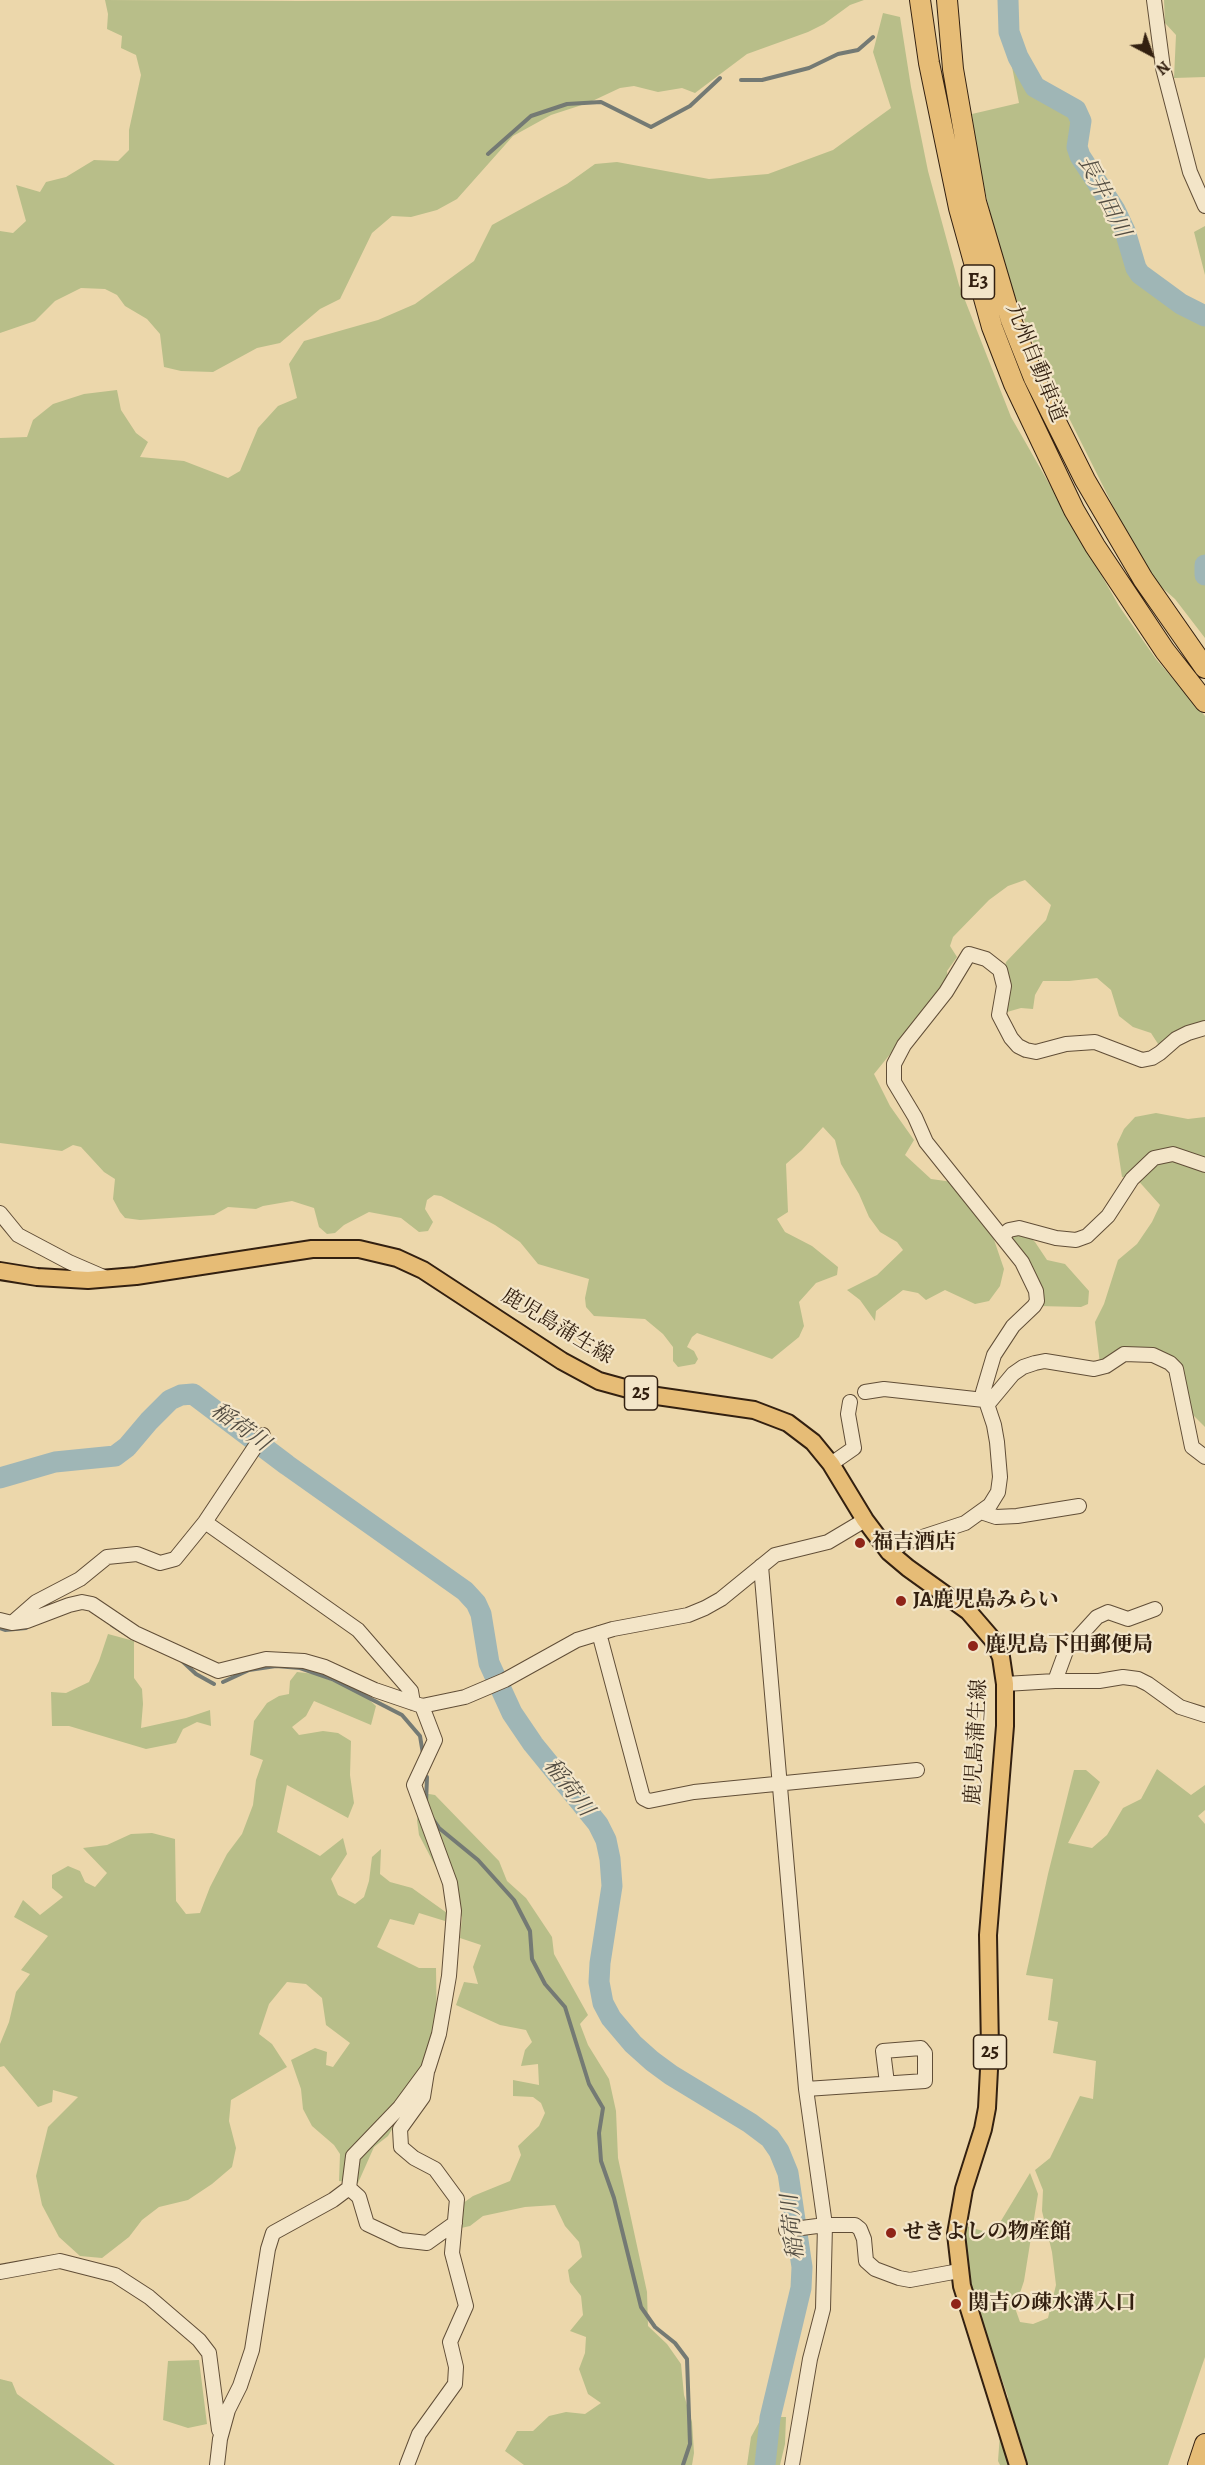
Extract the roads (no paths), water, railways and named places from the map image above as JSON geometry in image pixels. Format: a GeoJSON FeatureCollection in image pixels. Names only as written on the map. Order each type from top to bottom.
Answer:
{"type":"FeatureCollection","features":[{"type":"Feature","properties":{"kind":"highway","name":"九州自動車道"},"geometry":{"type":"LineString","coordinates":[[920,0],[929,63],[959,208],[992,327],[1014,384],[1074,510],[1095,546],[1165,651],[1204,701]]}},
{"type":"Feature","properties":{"kind":"highway","name":"九州自動車道"},"geometry":{"type":"LineString","coordinates":[[947,0],[953,69],[976,202],[1011,320],[1034,378],[1085,480],[1143,579],[1205,668]]}},
{"type":"Feature","properties":{"kind":"highway"},"geometry":{"type":"LineString","coordinates":[[1198,2465],[1205,2444]]}},
{"type":"Feature","properties":{"kind":"main road","name":"鹿児島蒲生線"},"geometry":{"type":"LineString","coordinates":[[0,1271],[37,1277],[108,1279],[312,1249],[359,1249],[397,1258],[430,1274],[562,1361],[599,1381],[650,1395],[725,1405],[771,1415],[788,1423],[813,1442],[831,1464],[865,1520],[889,1552],[968,1611],[993,1640],[1001,1657],[1005,1684],[1003,1754],[988,1935],[990,2050],[987,2108],[959,2213],[956,2234],[959,2271],[1018,2465]]}},
{"type":"Feature","properties":{"kind":"street"},"geometry":{"type":"LineString","coordinates":[[1154,0],[1163,68],[1190,172],[1205,206]]}},
{"type":"Feature","properties":{"kind":"street"},"geometry":{"type":"LineString","coordinates":[[889,1552],[904,1543],[965,1523],[990,1505],[998,1492],[1000,1477],[994,1425],[983,1392],[986,1376],[994,1355],[1013,1326],[1037,1301],[1036,1291],[1022,1262],[954,1174],[926,1142],[915,1117],[894,1082],[894,1064],[904,1045],[946,992],[969,954],[986,959],[1000,970],[1004,986],[999,1015],[1011,1038],[1018,1046],[1026,1050],[1036,1052],[1066,1044],[1095,1042],[1142,1060],[1152,1058],[1188,1033],[1205,1028]]}},
{"type":"Feature","properties":{"kind":"street"},"geometry":{"type":"LineString","coordinates":[[1002,1237],[1009,1230],[1019,1228],[1056,1238],[1076,1240],[1086,1236],[1108,1216],[1132,1179],[1154,1158],[1173,1154],[1205,1166]]}},
{"type":"Feature","properties":{"kind":"street"},"geometry":{"type":"LineString","coordinates":[[0,1213],[18,1235],[69,1262],[108,1279]]}},
{"type":"Feature","properties":{"kind":"street"},"geometry":{"type":"LineString","coordinates":[[986,1402],[1013,1374],[1035,1363],[1045,1361],[1094,1369],[1106,1366],[1124,1354],[1153,1355],[1170,1363],[1176,1369],[1192,1447],[1205,1457]]}},
{"type":"Feature","properties":{"kind":"street"},"geometry":{"type":"LineString","coordinates":[[865,1392],[884,1389],[986,1402]]}},
{"type":"Feature","properties":{"kind":"street"},"geometry":{"type":"LineString","coordinates":[[831,1464],[854,1448],[848,1414],[850,1402]]}},
{"type":"Feature","properties":{"kind":"street"},"geometry":{"type":"LineString","coordinates":[[6,1622],[44,1597],[80,1580],[107,1557],[137,1554],[160,1563],[171,1561],[205,1522],[263,1435]]}},
{"type":"Feature","properties":{"kind":"street"},"geometry":{"type":"LineString","coordinates":[[981,1512],[996,1517],[1017,1516],[1079,1506]]}},
{"type":"Feature","properties":{"kind":"street"},"geometry":{"type":"LineString","coordinates":[[6,1622],[27,1621],[82,1602],[92,1604],[135,1633],[218,1671],[266,1659],[304,1661],[325,1666],[375,1690],[417,1705],[465,1697],[505,1680],[577,1640],[598,1633],[688,1615],[705,1608],[721,1599],[775,1555],[828,1542],[865,1520]]}},
{"type":"Feature","properties":{"kind":"street"},"geometry":{"type":"LineString","coordinates":[[205,1522],[358,1630],[411,1691],[435,1740],[414,1785],[450,1883],[454,1911],[449,1976],[440,2034],[428,2067],[423,2097],[400,2129],[401,2147],[414,2158],[435,2169],[458,2199],[453,2253],[466,2306],[450,2342],[456,2367],[455,2384],[419,2434],[407,2465]]}},
{"type":"Feature","properties":{"kind":"street"},"geometry":{"type":"LineString","coordinates":[[762,1566],[806,2089],[825,2225],[823,2309],[810,2359],[792,2465]]}},
{"type":"Feature","properties":{"kind":"street"},"geometry":{"type":"LineString","coordinates":[[1054,1681],[1066,1651],[1097,1617],[1108,1612],[1128,1619],[1155,1609]]}},
{"type":"Feature","properties":{"kind":"street"},"geometry":{"type":"LineString","coordinates":[[598,1633],[643,1798],[649,1801],[685,1793],[916,1770]]}},
{"type":"Feature","properties":{"kind":"street"},"geometry":{"type":"LineString","coordinates":[[1005,1684],[1054,1681],[1099,1682],[1123,1677],[1138,1679],[1180,1707],[1205,1715]]}},
{"type":"Feature","properties":{"kind":"street"},"geometry":{"type":"LineString","coordinates":[[218,2465],[220,2439],[228,2410],[240,2386],[252,2350],[268,2249],[273,2233],[333,2200],[349,2188],[353,2156],[400,2107],[428,2067]]}},
{"type":"Feature","properties":{"kind":"street"},"geometry":{"type":"LineString","coordinates":[[806,2089],[886,2083]]}},
{"type":"Feature","properties":{"kind":"street"},"geometry":{"type":"LineString","coordinates":[[349,2188],[359,2197],[367,2224],[401,2240],[427,2243],[455,2223]]}},
{"type":"Feature","properties":{"kind":"street"},"geometry":{"type":"LineString","coordinates":[[786,2230],[825,2225],[855,2225],[860,2229],[864,2239],[866,2261],[874,2269],[910,2280],[959,2271]]}},
{"type":"Feature","properties":{"kind":"street"},"geometry":{"type":"LineString","coordinates":[[0,2272],[60,2261],[115,2274],[149,2296],[199,2340],[209,2353],[220,2439]]}},
{"type":"Feature","properties":{"kind":"waterway","name":"長井田川"},"geometry":{"type":"LineString","coordinates":[[1008,0],[1009,32],[1018,57],[1035,87],[1076,110],[1081,121],[1077,147],[1080,156],[1115,210],[1125,231],[1136,268],[1140,274],[1181,304],[1205,316]]}},
{"type":"Feature","properties":{"kind":"waterway"},"geometry":{"type":"LineString","coordinates":[[741,80],[762,80],[809,68],[838,54],[858,50],[873,37]]}},
{"type":"Feature","properties":{"kind":"waterway"},"geometry":{"type":"LineString","coordinates":[[488,154],[531,116],[567,104],[601,102],[651,127],[690,106],[720,78]]}},
{"type":"Feature","properties":{"kind":"waterway","name":"長井田川"},"geometry":{"type":"LineString","coordinates":[[1205,565],[1205,575]]}},
{"type":"Feature","properties":{"kind":"waterway","name":"稲荷川"},"geometry":{"type":"LineString","coordinates":[[0,1478],[55,1462],[115,1456],[127,1447],[170,1400],[181,1395],[193,1394],[287,1465],[465,1591],[476,1603],[481,1614],[489,1663],[512,1713],[533,1744],[598,1824],[606,1840],[612,1886],[599,1982],[603,2003],[611,2018],[633,2044],[652,2061],[770,2138],[779,2151],[788,2173],[802,2267],[801,2288],[770,2418],[765,2465]]}},
{"type":"Feature","properties":{"kind":"waterway"},"geometry":{"type":"LineString","coordinates":[[112,1625],[131,1637]]}},
{"type":"Feature","properties":{"kind":"waterway"},"geometry":{"type":"LineString","coordinates":[[0,1628],[5,1630],[26,1628]]}},
{"type":"Feature","properties":{"kind":"waterway"},"geometry":{"type":"LineString","coordinates":[[181,1660],[196,1674],[214,1684]]}},
{"type":"Feature","properties":{"kind":"waterway"},"geometry":{"type":"LineString","coordinates":[[223,1682],[249,1670],[276,1666],[300,1668],[332,1679],[402,1715],[420,1736],[423,1754]]}},
{"type":"Feature","properties":{"kind":"waterway"},"geometry":{"type":"LineString","coordinates":[[426,1803],[427,1777]]}},
{"type":"Feature","properties":{"kind":"waterway"},"geometry":{"type":"LineString","coordinates":[[432,1818],[439,1828],[478,1860],[514,1900],[530,1931],[532,1959],[545,1984],[565,2007],[589,2084],[603,2108],[599,2133],[601,2161],[614,2198],[641,2307],[655,2327],[675,2343],[687,2359],[690,2444],[683,2465]]}},
{"type":"Feature","properties":{"kind":"place","name":"福吉酒店"},"geometry":{"type":"Point","coordinates":[860,1543]}},
{"type":"Feature","properties":{"kind":"place","name":"JA鹿児島みらい"},"geometry":{"type":"Point","coordinates":[901,1601]}},
{"type":"Feature","properties":{"kind":"place","name":"鹿児島下田郵便局"},"geometry":{"type":"Point","coordinates":[973,1646]}},
{"type":"Feature","properties":{"kind":"place","name":"せきよしの物産館"},"geometry":{"type":"Point","coordinates":[891,2233]}},
{"type":"Feature","properties":{"kind":"place","name":"関吉の疎水溝入口"},"geometry":{"type":"Point","coordinates":[956,2304]}}]}
